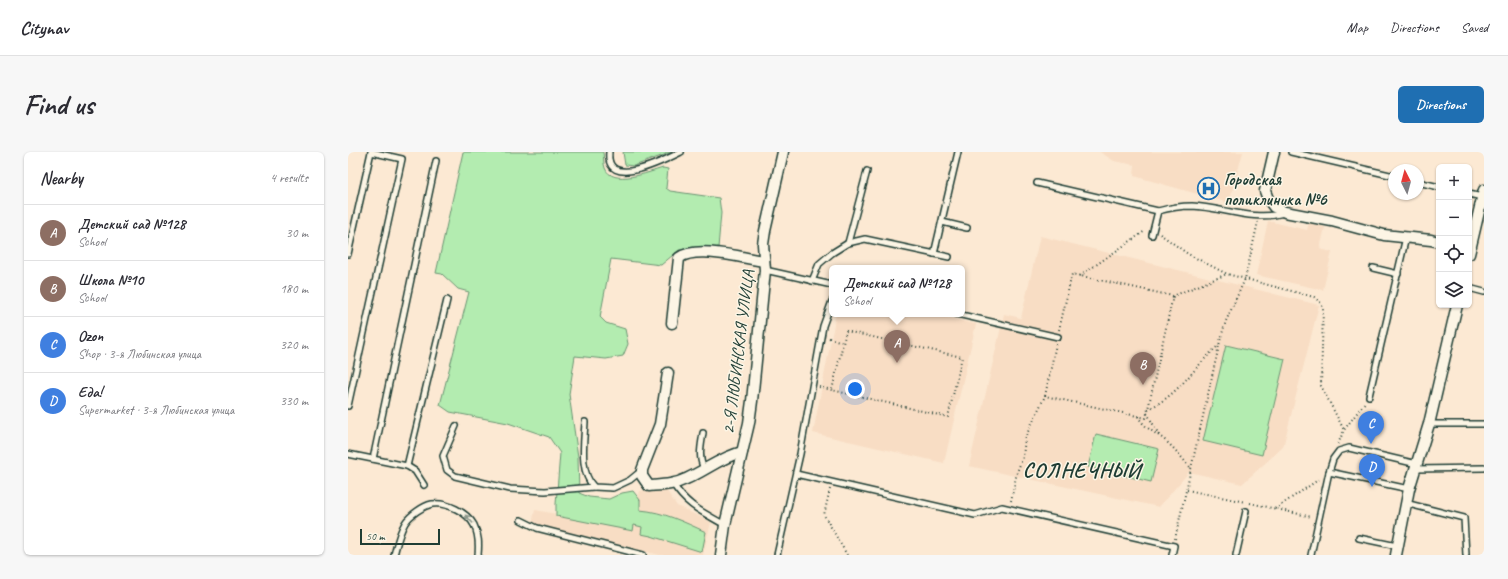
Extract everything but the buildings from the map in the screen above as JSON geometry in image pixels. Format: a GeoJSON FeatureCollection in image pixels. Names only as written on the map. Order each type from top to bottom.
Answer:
{"type":"FeatureCollection","features":[{"type":"Feature","properties":{"kind":"street","name":"2-Я ЛЮБИНСКАЯ УЛИЦА"},"geometry":{"type":"LineString","coordinates":[[721,555],[726,525],[749,423],[765,266],[763,244],[783,152]]}},
{"type":"Feature","properties":{"kind":"street"},"geometry":{"type":"LineString","coordinates":[[1274,152],[1265,191],[1268,199],[1274,207],[1285,212],[1332,221],[1384,235],[1436,242]]}},
{"type":"Feature","properties":{"kind":"street"},"geometry":{"type":"LineString","coordinates":[[1472,241],[1483,194]]}},
{"type":"Feature","properties":{"kind":"street"},"geometry":{"type":"LineString","coordinates":[[672,323],[679,258],[685,253],[694,252],[722,254],[765,266]]}},
{"type":"Feature","properties":{"kind":"street"},"geometry":{"type":"LineString","coordinates":[[1396,551],[1409,489],[1429,424],[1456,308]]}},
{"type":"Feature","properties":{"kind":"street"},"geometry":{"type":"LineString","coordinates":[[668,373],[660,424],[642,470],[642,476],[649,486],[673,484],[686,479],[722,459],[742,452]]}},
{"type":"Feature","properties":{"kind":"lane"},"geometry":{"type":"LineString","coordinates":[[348,254],[371,152],[402,159],[348,406]]}},
{"type":"Feature","properties":{"kind":"lane"},"geometry":{"type":"LineString","coordinates":[[608,152],[609,163],[612,168],[619,171],[632,171],[647,167],[681,152]]}},
{"type":"Feature","properties":{"kind":"lane"},"geometry":{"type":"LineString","coordinates":[[934,254],[958,152]]}},
{"type":"Feature","properties":{"kind":"lane"},"geometry":{"type":"LineString","coordinates":[[1291,152],[1388,175]]}},
{"type":"Feature","properties":{"kind":"lane"},"geometry":{"type":"LineString","coordinates":[[373,459],[436,161]]}},
{"type":"Feature","properties":{"kind":"lane"},"geometry":{"type":"LineString","coordinates":[[848,243],[867,171]]}},
{"type":"Feature","properties":{"kind":"lane"},"geometry":{"type":"LineString","coordinates":[[1037,183],[1158,211],[1176,207],[1191,206],[1233,214],[1260,216],[1276,215],[1285,212]]}},
{"type":"Feature","properties":{"kind":"lane"},"geometry":{"type":"LineString","coordinates":[[1424,183],[1436,186]]}},
{"type":"Feature","properties":{"kind":"lane"},"geometry":{"type":"LineString","coordinates":[[1472,194],[1483,194]]}},
{"type":"Feature","properties":{"kind":"lane"},"geometry":{"type":"LineString","coordinates":[[1154,229],[1158,211]]}},
{"type":"Feature","properties":{"kind":"lane"},"geometry":{"type":"LineString","coordinates":[[942,222],[968,228]]}},
{"type":"Feature","properties":{"kind":"lane"},"geometry":{"type":"LineString","coordinates":[[1368,396],[1406,237]]}},
{"type":"Feature","properties":{"kind":"lane"},"geometry":{"type":"LineString","coordinates":[[812,281],[819,264],[832,253],[848,243],[865,239],[948,258]]}},
{"type":"Feature","properties":{"kind":"lane"},"geometry":{"type":"LineString","coordinates":[[765,266],[812,281],[829,284]]}},
{"type":"Feature","properties":{"kind":"lane"},"geometry":{"type":"LineString","coordinates":[[1373,268],[1398,274]]}},
{"type":"Feature","properties":{"kind":"lane"},"geometry":{"type":"LineString","coordinates":[[1472,289],[1484,292]]}},
{"type":"Feature","properties":{"kind":"lane"},"geometry":{"type":"LineString","coordinates":[[407,466],[448,300]]}},
{"type":"Feature","properties":{"kind":"lane"},"geometry":{"type":"LineString","coordinates":[[777,555],[796,474],[823,326],[829,309]]}},
{"type":"Feature","properties":{"kind":"lane"},"geometry":{"type":"LineString","coordinates":[[965,316],[1058,337]]}},
{"type":"Feature","properties":{"kind":"lane"},"geometry":{"type":"LineString","coordinates":[[585,422],[584,466],[588,481],[594,487]]}},
{"type":"Feature","properties":{"kind":"lane"},"geometry":{"type":"LineString","coordinates":[[1429,424],[1484,424]]}},
{"type":"Feature","properties":{"kind":"lane"},"geometry":{"type":"LineString","coordinates":[[456,426],[444,456],[447,470],[455,476],[510,489],[545,491],[594,487],[612,488],[630,480],[642,470]]}},
{"type":"Feature","properties":{"kind":"lane"},"geometry":{"type":"LineString","coordinates":[[703,433],[700,463],[704,469]]}},
{"type":"Feature","properties":{"kind":"lane"},"geometry":{"type":"LineString","coordinates":[[1311,555],[1329,472],[1333,459],[1339,451],[1349,448],[1416,466],[1484,468]]}},
{"type":"Feature","properties":{"kind":"lane"},"geometry":{"type":"LineString","coordinates":[[348,454],[407,466],[415,471],[424,485]]}},
{"type":"Feature","properties":{"kind":"lane"},"geometry":{"type":"LineString","coordinates":[[1329,472],[1409,489]]}},
{"type":"Feature","properties":{"kind":"lane"},"geometry":{"type":"LineString","coordinates":[[796,474],[975,515],[1002,507],[1009,508],[1174,546],[1172,555]]}},
{"type":"Feature","properties":{"kind":"lane"},"geometry":{"type":"LineString","coordinates":[[624,482],[634,481],[649,486]]}},
{"type":"Feature","properties":{"kind":"lane"},"geometry":{"type":"LineString","coordinates":[[673,484],[681,497],[692,506],[726,525]]}},
{"type":"Feature","properties":{"kind":"lane"},"geometry":{"type":"LineString","coordinates":[[1406,503],[1464,518],[1466,555]]}},
{"type":"Feature","properties":{"kind":"lane"},"geometry":{"type":"LineString","coordinates":[[394,555],[399,536],[405,522],[417,511],[432,504],[448,506],[463,512],[474,524],[479,539],[478,555]]}},
{"type":"Feature","properties":{"kind":"lane"},"geometry":{"type":"LineString","coordinates":[[1236,555],[1246,511]]}},
{"type":"Feature","properties":{"kind":"lane"},"geometry":{"type":"LineString","coordinates":[[521,520],[537,528],[643,555]]}},
{"type":"Feature","properties":{"kind":"lane"},"geometry":{"type":"LineString","coordinates":[[1359,538],[1396,551]]}},
{"type":"Feature","properties":{"kind":"path"},"geometry":{"type":"LineString","coordinates":[[1174,546],[1220,344],[1226,321],[1245,279],[1260,216]]}},
{"type":"Feature","properties":{"kind":"path"},"geometry":{"type":"LineString","coordinates":[[1080,276],[1154,229],[1188,254],[1227,274],[1314,297],[1321,302],[1323,309],[1321,386],[1344,430]]}},
{"type":"Feature","properties":{"kind":"path"},"geometry":{"type":"LineString","coordinates":[[1009,508],[1017,472],[1023,457],[1025,438],[1045,396],[1072,274],[1172,296],[1227,274]]}},
{"type":"Feature","properties":{"kind":"path"},"geometry":{"type":"LineString","coordinates":[[1045,396],[1146,418],[1172,296]]}},
{"type":"Feature","properties":{"kind":"path"},"geometry":{"type":"LineString","coordinates":[[812,386],[948,417],[962,358],[846,331],[832,390]]}},
{"type":"Feature","properties":{"kind":"path"},"geometry":{"type":"LineString","coordinates":[[821,337],[843,342]]}},
{"type":"Feature","properties":{"kind":"path"},"geometry":{"type":"LineString","coordinates":[[1148,410],[1160,404],[1182,386],[1205,357],[1220,344]]}},
{"type":"Feature","properties":{"kind":"path"},"geometry":{"type":"LineString","coordinates":[[1333,459],[1344,430],[1367,400],[1368,396]]}},
{"type":"Feature","properties":{"kind":"path"},"geometry":{"type":"LineString","coordinates":[[1147,413],[1159,435],[1192,470]]}},
{"type":"Feature","properties":{"kind":"path"},"geometry":{"type":"LineString","coordinates":[[1138,416],[1141,423],[1151,432],[1159,435]]}},
{"type":"Feature","properties":{"kind":"path"},"geometry":{"type":"LineString","coordinates":[[1276,509],[1329,472]]}},
{"type":"Feature","properties":{"kind":"path"},"geometry":{"type":"LineString","coordinates":[[831,482],[824,515],[847,555]]}},
{"type":"Feature","properties":{"kind":"path"},"geometry":{"type":"LineString","coordinates":[[1187,490],[1319,518]]}},
{"type":"Feature","properties":{"kind":"shaded area","name":"Городская поликлиника №6"},"geometry":{"type":"Polygon","coordinates":[[[1100,152],[1243,152],[1229,203],[1134,176],[1135,165],[1114,161],[1100,152]]]}},
{"type":"Feature","properties":{"kind":"shaded area"},"geometry":{"type":"Polygon","coordinates":[[[1268,221],[1307,230],[1309,223],[1325,227],[1320,249],[1332,252],[1323,290],[1256,275],[1268,221]]]}},
{"type":"Feature","properties":{"kind":"shaded area"},"geometry":{"type":"Polygon","coordinates":[[[1040,236],[1319,305],[1283,447],[1242,484],[1189,472],[1159,507],[969,466],[1004,314],[1021,318],[1040,236]]]}},
{"type":"Feature","properties":{"kind":"shaded area"},"geometry":{"type":"Polygon","coordinates":[[[835,317],[944,317],[976,324],[944,463],[813,433],[835,317]]]}},
{"type":"Feature","properties":{"kind":"shaded area"},"geometry":{"type":"Polygon","coordinates":[[[664,487],[677,506],[711,522],[703,555],[660,555],[532,524],[535,510],[630,527],[640,491],[664,487]]]}},
{"type":"Feature","properties":{"kind":"green space"},"geometry":{"type":"Polygon","coordinates":[[[463,152],[603,152],[605,168],[609,174],[615,177],[631,177],[663,168],[668,169],[666,188],[670,191],[719,198],[721,213],[718,248],[707,250],[679,250],[661,265],[611,259],[600,317],[606,323],[625,329],[628,344],[623,356],[606,359],[575,356],[569,394],[578,457],[579,493],[589,497],[609,499],[622,493],[633,491],[640,500],[640,510],[666,515],[706,532],[702,552],[641,534],[642,527],[634,525],[633,531],[556,516],[560,453],[549,437],[508,423],[450,412],[440,405],[469,292],[458,289],[442,274],[436,273],[463,152]]]}},
{"type":"Feature","properties":{"kind":"green space"},"geometry":{"type":"Polygon","coordinates":[[[623,152],[672,152],[634,166],[625,165],[623,152]]]}},
{"type":"Feature","properties":{"kind":"green space"},"geometry":{"type":"Polygon","coordinates":[[[1226,345],[1285,359],[1262,455],[1203,441],[1226,345]]]}},
{"type":"Feature","properties":{"kind":"green space"},"geometry":{"type":"Polygon","coordinates":[[[1096,434],[1159,449],[1151,482],[1088,467],[1096,434]]]}},
{"type":"Feature","properties":{"kind":"place","name":"Городская поликлиника №6"},"geometry":{"type":"Point","coordinates":[1208,189]}},
{"type":"Feature","properties":{"kind":"place","name":"Детский сад №128"},"geometry":{"type":"Point","coordinates":[897,363]}},
{"type":"Feature","properties":{"kind":"place","name":"Школа №10"},"geometry":{"type":"Point","coordinates":[1143,385]}},
{"type":"Feature","properties":{"kind":"place","name":"Ozon"},"geometry":{"type":"Point","coordinates":[1371,444]}},
{"type":"Feature","properties":{"kind":"place","name":"Еда!"},"geometry":{"type":"Point","coordinates":[1372,487]}},
{"type":"Feature","properties":{"kind":"district","name":"СОЛНЕЧНЫЙ"},"geometry":{"type":"Point","coordinates":[1082,470]}}]}
